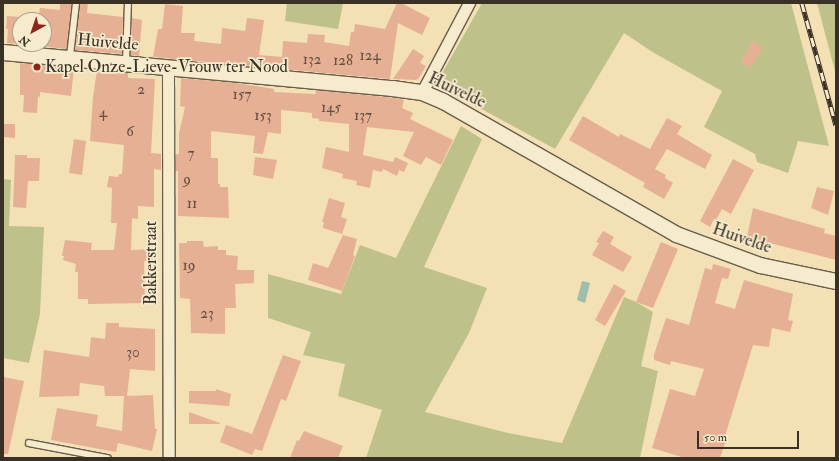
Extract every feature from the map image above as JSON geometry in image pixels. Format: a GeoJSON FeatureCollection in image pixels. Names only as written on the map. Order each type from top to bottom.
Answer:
{"type":"FeatureCollection","features":[{"type":"Feature","properties":{"kind":"street"},"geometry":{"type":"LineString","coordinates":[[422,92],[469,3]]}},
{"type":"Feature","properties":{"kind":"street","name":"Huivelde"},"geometry":{"type":"LineString","coordinates":[[3,52],[422,92],[443,101],[676,234],[760,265],[836,281]]}},
{"type":"Feature","properties":{"kind":"street","name":"Bakkerstraat"},"geometry":{"type":"LineString","coordinates":[[168,67],[169,458]]}},
{"type":"Feature","properties":{"kind":"lane"},"geometry":{"type":"LineString","coordinates":[[70,58],[76,3]]}},
{"type":"Feature","properties":{"kind":"lane"},"geometry":{"type":"LineString","coordinates":[[126,63],[128,3]]}},
{"type":"Feature","properties":{"kind":"lane"},"geometry":{"type":"LineString","coordinates":[[29,442],[108,458]]}},
{"type":"Feature","properties":{"kind":"green space"},"geometry":{"type":"Polygon","coordinates":[[[287,3],[343,3],[338,29],[285,21],[287,3]]]}},
{"type":"Feature","properties":{"kind":"green space"},"geometry":{"type":"Polygon","coordinates":[[[482,3],[791,3],[829,146],[798,141],[788,173],[757,162],[755,154],[704,127],[722,91],[654,53],[624,33],[555,149],[436,84],[482,3]]]}},
{"type":"Feature","properties":{"kind":"green space"},"geometry":{"type":"Polygon","coordinates":[[[817,3],[836,3],[836,75],[817,3]]]}},
{"type":"Feature","properties":{"kind":"green space"},"geometry":{"type":"Polygon","coordinates":[[[461,126],[482,139],[424,267],[487,288],[469,333],[425,412],[508,433],[562,443],[624,297],[653,312],[641,366],[658,371],[640,458],[366,458],[382,410],[338,396],[345,364],[303,355],[311,332],[268,318],[268,274],[341,294],[360,245],[396,258],[461,126]]]}},
{"type":"Feature","properties":{"kind":"green space"},"geometry":{"type":"Polygon","coordinates":[[[3,179],[11,180],[9,226],[44,227],[40,314],[29,363],[3,358],[3,179]]]}},
{"type":"Feature","properties":{"kind":"shaded area"},"geometry":{"type":"Polygon","coordinates":[[[582,281],[590,283],[585,303],[577,300],[582,281]]]}},
{"type":"Feature","properties":{"kind":"building"},"geometry":{"type":"Polygon","coordinates":[[[60,3],[72,3],[67,49],[52,48],[52,12],[39,12],[40,8],[60,10],[60,3]]]}},
{"type":"Feature","properties":{"kind":"building"},"geometry":{"type":"Polygon","coordinates":[[[80,3],[88,3],[87,13],[123,17],[122,54],[75,50],[80,3]]]}},
{"type":"Feature","properties":{"kind":"building"},"geometry":{"type":"Polygon","coordinates":[[[397,3],[401,3],[430,18],[422,35],[398,23],[390,79],[153,57],[158,29],[162,29],[165,4],[183,6],[181,33],[195,33],[194,41],[221,44],[222,28],[245,31],[247,18],[264,20],[259,55],[282,57],[283,41],[307,43],[308,34],[325,35],[324,42],[349,46],[351,32],[354,32],[355,24],[385,29],[397,3]]]}},
{"type":"Feature","properties":{"kind":"building"},"geometry":{"type":"Polygon","coordinates":[[[7,16],[12,16],[12,44],[7,43],[7,16]]]}},
{"type":"Feature","properties":{"kind":"building"},"geometry":{"type":"Polygon","coordinates":[[[132,18],[142,20],[139,56],[130,55],[132,18]]]}},
{"type":"Feature","properties":{"kind":"building"},"geometry":{"type":"Polygon","coordinates":[[[752,41],[763,47],[751,67],[741,62],[752,41]]]}},
{"type":"Feature","properties":{"kind":"building"},"geometry":{"type":"Polygon","coordinates":[[[413,49],[424,56],[420,63],[426,66],[419,78],[416,80],[393,79],[413,49]]]}},
{"type":"Feature","properties":{"kind":"building"},"geometry":{"type":"Polygon","coordinates":[[[20,63],[74,68],[71,96],[40,92],[40,97],[38,96],[37,113],[23,112],[24,95],[20,95],[20,63]]]}},
{"type":"Feature","properties":{"kind":"building"},"geometry":{"type":"Polygon","coordinates":[[[97,70],[128,73],[128,78],[155,79],[151,153],[161,154],[161,170],[154,169],[154,207],[138,206],[138,219],[132,218],[131,250],[153,249],[154,260],[144,261],[145,303],[88,304],[88,299],[78,299],[78,272],[75,272],[76,264],[63,260],[64,256],[62,256],[65,240],[92,243],[91,250],[114,250],[117,223],[111,223],[112,188],[107,187],[109,176],[118,177],[119,174],[122,174],[124,145],[90,141],[93,97],[97,70]]]}},
{"type":"Feature","properties":{"kind":"building"},"geometry":{"type":"Polygon","coordinates":[[[181,78],[236,83],[274,89],[274,92],[316,94],[315,90],[396,98],[404,100],[402,108],[413,113],[410,119],[453,140],[441,165],[426,157],[421,165],[403,156],[414,132],[367,127],[363,155],[393,162],[395,157],[408,163],[404,172],[399,170],[397,176],[383,169],[382,172],[373,170],[370,188],[356,185],[357,181],[342,178],[343,174],[322,168],[326,147],[349,152],[349,124],[319,121],[319,119],[312,118],[312,113],[281,110],[281,134],[268,132],[263,154],[253,153],[255,136],[211,131],[211,158],[218,158],[218,184],[220,184],[220,187],[228,187],[229,218],[178,216],[178,171],[175,171],[175,154],[179,154],[179,133],[185,107],[180,106],[181,78]]]}},
{"type":"Feature","properties":{"kind":"building"},"geometry":{"type":"Polygon","coordinates":[[[583,116],[619,137],[620,134],[650,149],[667,118],[682,126],[677,134],[712,155],[705,169],[667,149],[655,169],[666,175],[665,178],[673,183],[664,199],[643,187],[645,183],[569,140],[583,116]]]}},
{"type":"Feature","properties":{"kind":"building"},"geometry":{"type":"Polygon","coordinates":[[[3,124],[15,124],[15,138],[3,137],[3,124]]]}},
{"type":"Feature","properties":{"kind":"building"},"geometry":{"type":"Polygon","coordinates":[[[74,139],[86,141],[82,175],[69,173],[74,139]]]}},
{"type":"Feature","properties":{"kind":"building"},"geometry":{"type":"Polygon","coordinates":[[[15,155],[27,155],[27,158],[40,158],[39,181],[28,181],[26,208],[13,207],[15,155]]]}},
{"type":"Feature","properties":{"kind":"building"},"geometry":{"type":"Polygon","coordinates":[[[255,157],[277,160],[273,179],[253,175],[255,157]]]}},
{"type":"Feature","properties":{"kind":"building"},"geometry":{"type":"Polygon","coordinates":[[[733,159],[754,170],[731,214],[722,209],[710,227],[700,221],[733,159]]]}},
{"type":"Feature","properties":{"kind":"building"},"geometry":{"type":"Polygon","coordinates":[[[817,187],[834,191],[828,215],[811,208],[817,187]]]}},
{"type":"Feature","properties":{"kind":"building"},"geometry":{"type":"Polygon","coordinates":[[[329,198],[345,203],[341,217],[347,219],[342,234],[323,228],[324,222],[322,222],[329,198]]]}},
{"type":"Feature","properties":{"kind":"building"},"geometry":{"type":"Polygon","coordinates":[[[753,208],[825,229],[824,233],[836,236],[836,260],[747,237],[753,208]]]}},
{"type":"Feature","properties":{"kind":"building"},"geometry":{"type":"Polygon","coordinates":[[[603,231],[614,237],[610,244],[632,257],[623,272],[592,255],[599,243],[596,242],[603,231]]]}},
{"type":"Feature","properties":{"kind":"building"},"geometry":{"type":"Polygon","coordinates":[[[343,235],[357,239],[353,255],[355,256],[342,291],[308,280],[313,263],[328,268],[343,235]]]}},
{"type":"Feature","properties":{"kind":"building"},"geometry":{"type":"Polygon","coordinates":[[[187,241],[203,241],[204,247],[218,246],[218,250],[226,250],[226,255],[238,256],[237,270],[254,270],[254,283],[235,284],[236,308],[225,308],[225,334],[191,333],[190,299],[180,298],[179,243],[187,243],[187,241]]]}},
{"type":"Feature","properties":{"kind":"building"},"geometry":{"type":"Polygon","coordinates":[[[661,242],[678,249],[653,308],[636,302],[661,242]]]}},
{"type":"Feature","properties":{"kind":"building"},"geometry":{"type":"Polygon","coordinates":[[[713,264],[731,269],[728,279],[722,278],[715,303],[735,309],[744,280],[793,294],[788,320],[793,321],[790,332],[772,328],[769,347],[753,345],[725,436],[727,437],[720,458],[685,458],[652,448],[670,389],[695,396],[704,369],[671,361],[670,365],[654,360],[654,355],[666,318],[689,325],[705,268],[712,270],[713,264]]]}},
{"type":"Feature","properties":{"kind":"building"},"geometry":{"type":"Polygon","coordinates":[[[614,284],[626,291],[605,326],[595,320],[614,284]]]}},
{"type":"Feature","properties":{"kind":"building"},"geometry":{"type":"Polygon","coordinates":[[[106,323],[119,323],[119,327],[155,329],[155,371],[130,369],[127,396],[153,395],[155,429],[157,429],[152,451],[118,443],[116,452],[51,440],[57,408],[98,415],[96,426],[122,431],[124,396],[105,396],[104,386],[80,383],[79,396],[39,397],[44,350],[89,357],[91,337],[105,339],[106,323]]]}},
{"type":"Feature","properties":{"kind":"building"},"geometry":{"type":"Polygon","coordinates":[[[283,355],[301,361],[286,401],[281,399],[262,451],[255,449],[252,455],[220,442],[226,425],[252,434],[283,355]]]}},
{"type":"Feature","properties":{"kind":"building"},"geometry":{"type":"Polygon","coordinates":[[[3,377],[24,381],[8,454],[3,454],[3,377]]]}},
{"type":"Feature","properties":{"kind":"building"},"geometry":{"type":"Polygon","coordinates":[[[216,389],[231,394],[229,406],[189,403],[189,391],[216,391],[216,389]]]}},
{"type":"Feature","properties":{"kind":"building"},"geometry":{"type":"Polygon","coordinates":[[[189,412],[220,423],[220,424],[189,424],[189,412]]]}},
{"type":"Feature","properties":{"kind":"building"},"geometry":{"type":"Polygon","coordinates":[[[304,431],[343,446],[338,458],[290,458],[297,440],[299,441],[304,431]]]}},
{"type":"Feature","properties":{"kind":"railway"},"geometry":{"type":"LineString","coordinates":[[802,3],[836,125]]}},
{"type":"Feature","properties":{"kind":"place","name":"Kapel Onze-Lieve-Vrouw ter Nood"},"geometry":{"type":"Point","coordinates":[37,67]}}]}
